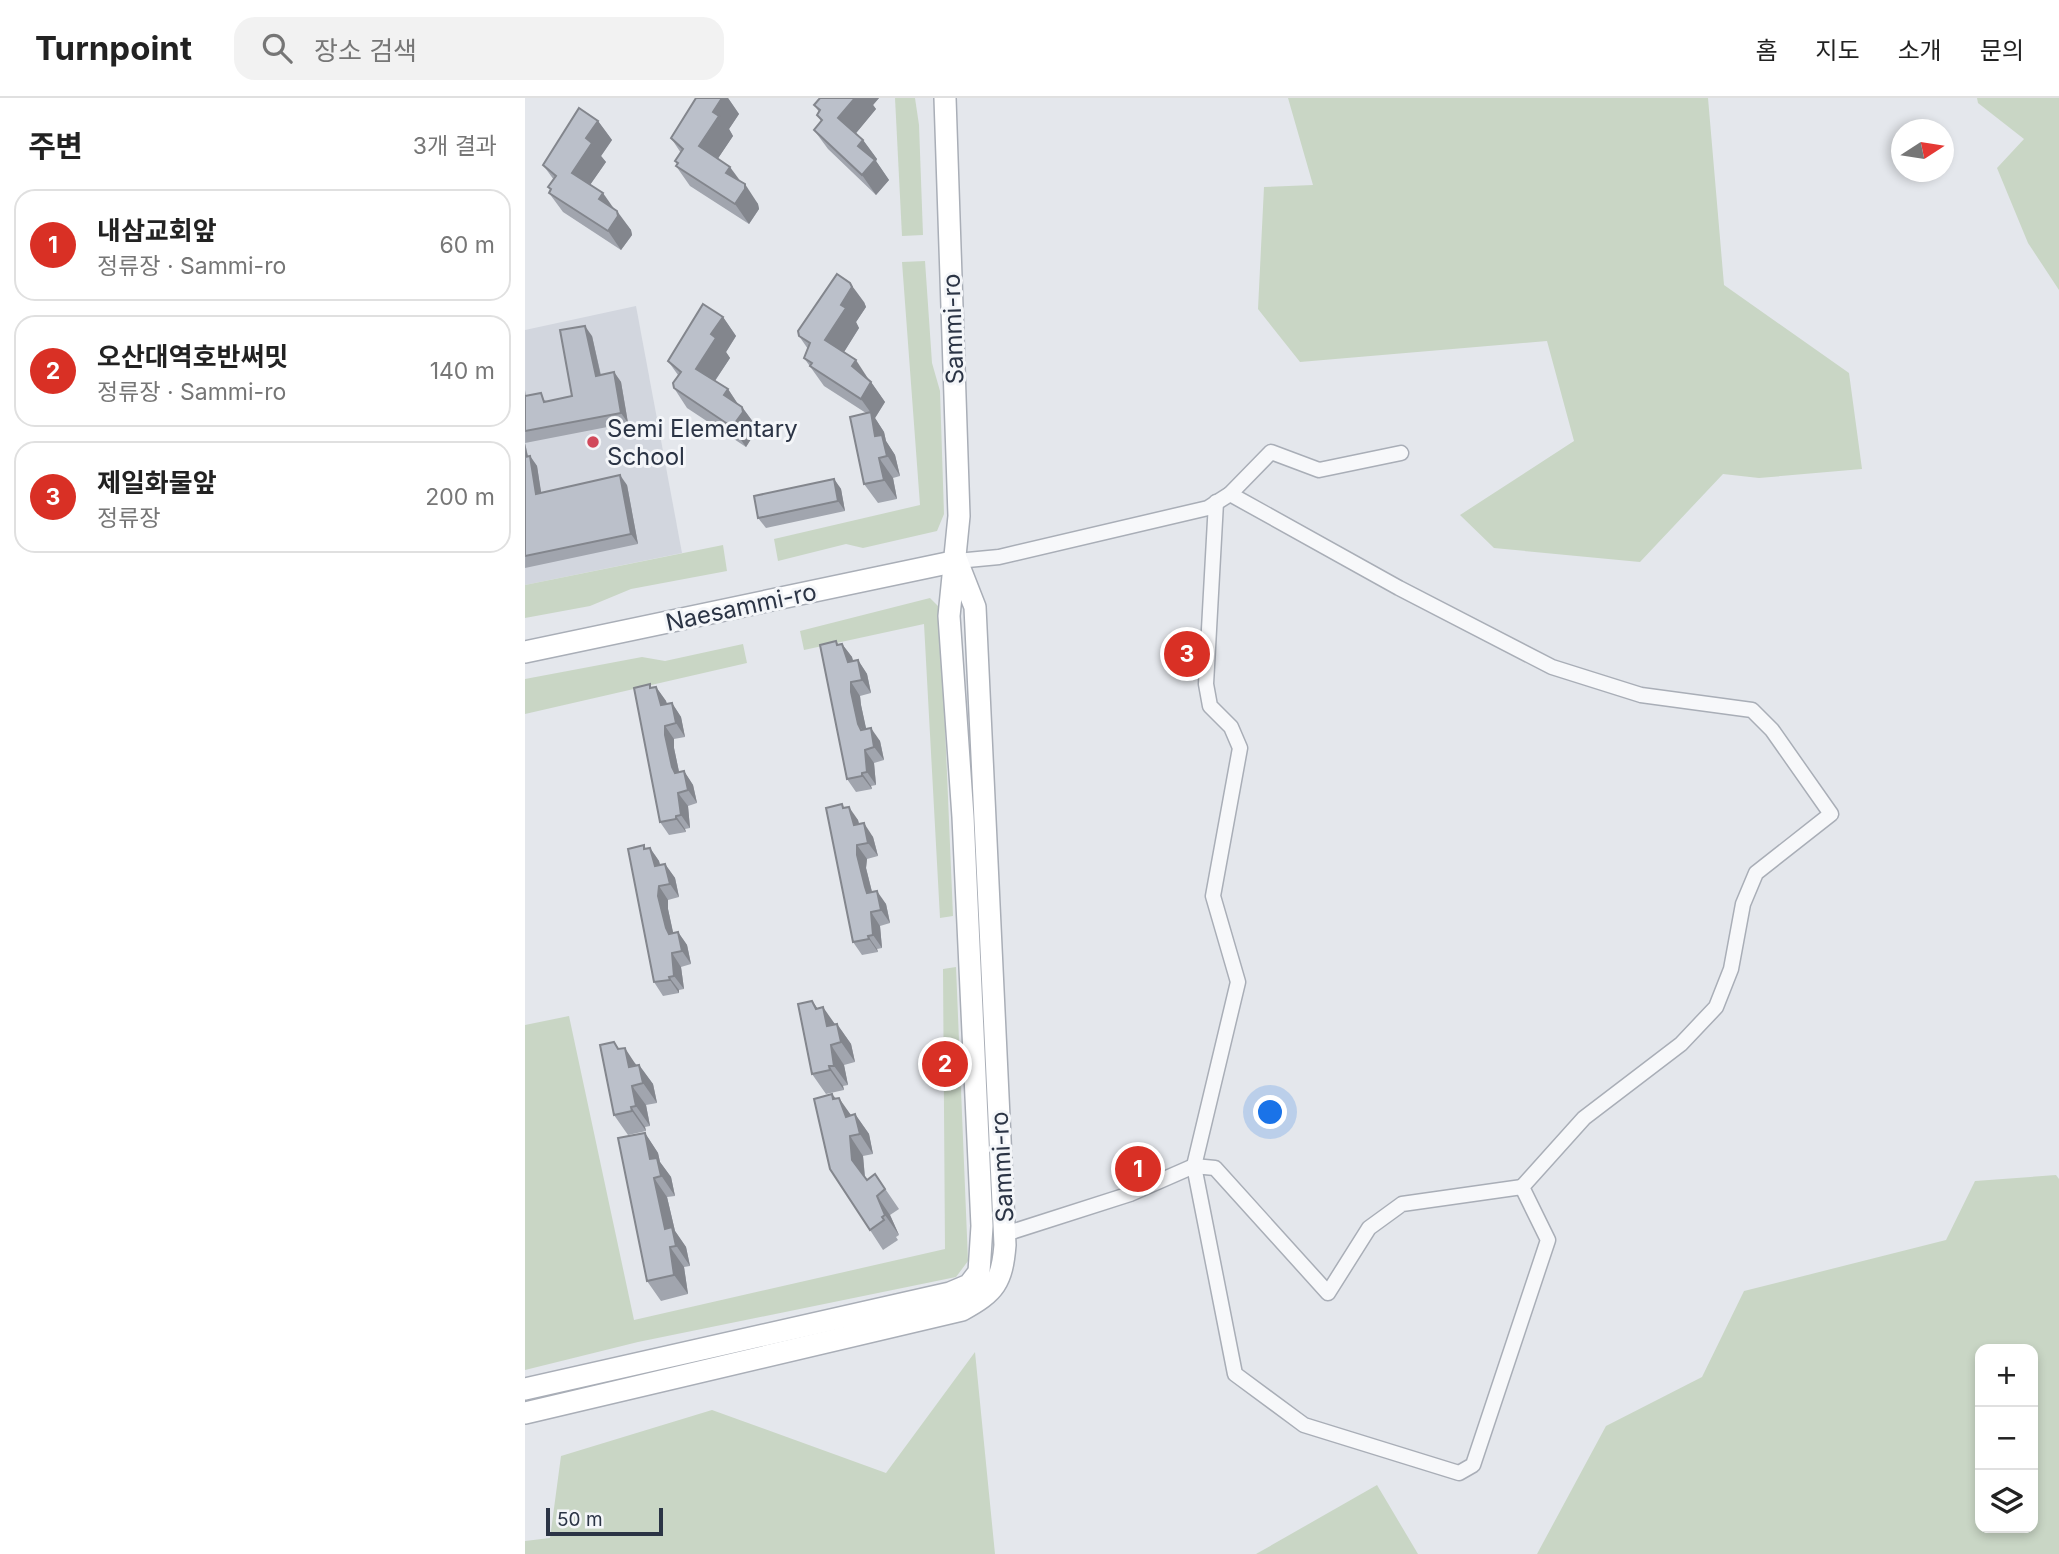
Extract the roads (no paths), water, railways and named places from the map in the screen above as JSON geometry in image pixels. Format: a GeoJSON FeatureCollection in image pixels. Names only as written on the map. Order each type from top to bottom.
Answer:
{"type":"FeatureCollection","features":[{"type":"Feature","properties":{"kind":"street","name":"Sammi-ro"},"geometry":{"type":"LineString","coordinates":[[525,1389],[950,1293],[969,1285],[979,1272],[982,1226],[977,1097],[949,606],[957,561],[958,503],[944,98]]}},
{"type":"Feature","properties":{"kind":"street"},"geometry":{"type":"LineString","coordinates":[[957,561],[999,557],[1208,508],[1230,494],[1271,452],[1319,470],[1401,453]]}},
{"type":"Feature","properties":{"kind":"street"},"geometry":{"type":"LineString","coordinates":[[1005,1234],[1130,1194],[1194,1166],[1215,1168],[1328,1293],[1369,1228],[1402,1204],[1522,1187],[1584,1118],[1682,1044],[1716,1007],[1731,969],[1743,904],[1756,873],[1831,814],[1772,730],[1752,710],[1641,695],[1552,667],[1399,588],[1230,494]]}},
{"type":"Feature","properties":{"kind":"street"},"geometry":{"type":"LineString","coordinates":[[1216,502],[1206,684],[1209,706],[1231,727],[1240,748],[1213,896],[1238,982],[1194,1166],[1234,1374],[1304,1425],[1459,1473],[1473,1465],[1548,1240],[1522,1187]]}},
{"type":"Feature","properties":{"kind":"street","name":"Sammi-ro"},"geometry":{"type":"LineString","coordinates":[[525,1413],[962,1310],[996,1286],[1003,1268],[1005,1234],[975,607],[957,561]]}},
{"type":"Feature","properties":{"kind":"street","name":"Naesammi-ro"},"geometry":{"type":"LineString","coordinates":[[525,652],[957,561]]}},
{"type":"Feature","properties":{"kind":"place","name":"Semi Elementary School"},"geometry":{"type":"Point","coordinates":[593,442]}},
{"type":"Feature","properties":{"kind":"place","name":"제일화물앞"},"geometry":{"type":"Point","coordinates":[1187,654]}},
{"type":"Feature","properties":{"kind":"place","name":"오산대역호반써밋"},"geometry":{"type":"Point","coordinates":[945,1064]}},
{"type":"Feature","properties":{"kind":"place","name":"내삼교회앞"},"geometry":{"type":"Point","coordinates":[1138,1169]}}]}
